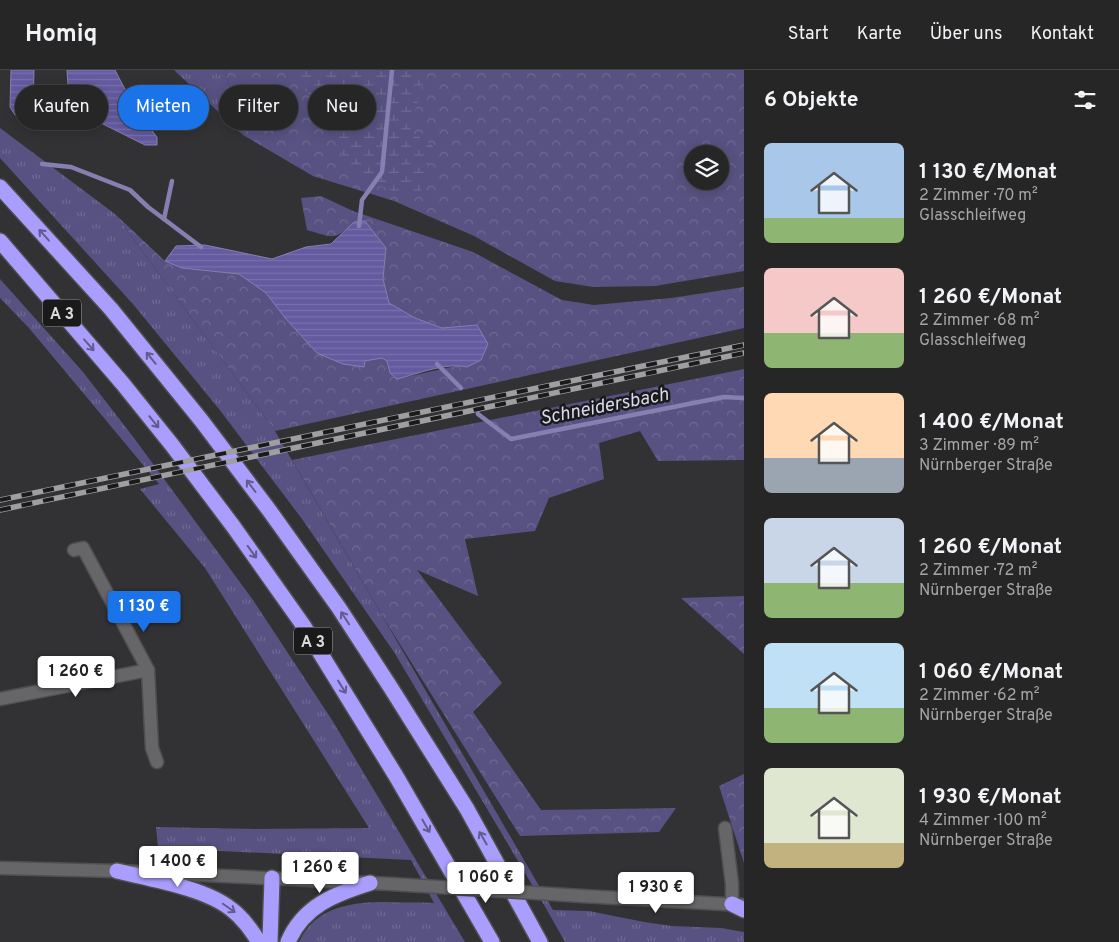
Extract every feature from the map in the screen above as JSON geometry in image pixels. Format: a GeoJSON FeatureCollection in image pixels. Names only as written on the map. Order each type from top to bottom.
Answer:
{"type":"FeatureCollection","features":[{"type":"Feature","properties":{"kind":"highway","name":"A 3"},"geometry":{"type":"LineString","coordinates":[[0,187],[111,309],[201,420],[275,518],[339,608],[467,809],[540,942]]}},
{"type":"Feature","properties":{"kind":"highway","name":"A 3"},"geometry":{"type":"LineString","coordinates":[[0,242],[123,384],[172,445],[298,617],[396,776],[492,942]]}},
{"type":"Feature","properties":{"kind":"highway"},"geometry":{"type":"LineString","coordinates":[[117,871],[171,884],[216,900],[231,909],[242,919],[259,942]]}},
{"type":"Feature","properties":{"kind":"highway"},"geometry":{"type":"LineString","coordinates":[[270,942],[272,878]]}},
{"type":"Feature","properties":{"kind":"highway"},"geometry":{"type":"LineString","coordinates":[[288,942],[295,928],[311,909],[340,893],[370,884]]}},
{"type":"Feature","properties":{"kind":"highway"},"geometry":{"type":"LineString","coordinates":[[478,915],[486,942]]}},
{"type":"Feature","properties":{"kind":"main road"},"geometry":{"type":"LineString","coordinates":[[74,550],[83,548],[148,670],[152,748],[157,762]]}},
{"type":"Feature","properties":{"kind":"main road"},"geometry":{"type":"LineString","coordinates":[[0,700],[148,670]]}},
{"type":"Feature","properties":{"kind":"main road"},"geometry":{"type":"LineString","coordinates":[[0,868],[117,871],[391,884],[740,906],[732,884],[725,828]]}},
{"type":"Feature","properties":{"kind":"green space"},"geometry":{"type":"Polygon","coordinates":[[[174,70],[225,70],[229,85],[219,85],[219,112],[209,103],[209,85],[190,85],[174,70]]]}},
{"type":"Feature","properties":{"kind":"green space"},"geometry":{"type":"Polygon","coordinates":[[[225,70],[744,70],[744,271],[655,286],[593,287],[555,281],[474,236],[394,201],[313,176],[243,135],[242,130],[298,130],[298,85],[229,85],[225,70]]]}},
{"type":"Feature","properties":{"kind":"green space"},"geometry":{"type":"Polygon","coordinates":[[[294,70],[426,70],[410,131],[433,146],[420,195],[395,192],[345,171],[337,130],[376,130],[376,85],[308,85],[308,93],[294,78],[294,70]]]}},
{"type":"Feature","properties":{"kind":"green space"},"geometry":{"type":"Polygon","coordinates":[[[0,128],[115,214],[275,431],[553,910],[589,911],[672,926],[721,928],[744,932],[744,942],[565,942],[394,652],[302,519],[219,409],[132,303],[0,158],[0,128]]]}},
{"type":"Feature","properties":{"kind":"green space"},"geometry":{"type":"Polygon","coordinates":[[[321,196],[353,211],[473,252],[562,300],[594,305],[671,298],[744,287],[744,328],[275,431],[115,214],[165,261],[182,268],[239,274],[266,293],[286,319],[317,353],[363,367],[365,361],[382,358],[387,361],[390,373],[397,379],[460,365],[476,325],[442,328],[415,318],[389,303],[383,279],[386,248],[365,221],[354,222],[342,233],[332,236],[307,230],[301,198],[321,196]]]}},
{"type":"Feature","properties":{"kind":"green space"},"geometry":{"type":"Polygon","coordinates":[[[0,279],[83,372],[253,600],[332,720],[465,942],[299,942],[306,930],[315,921],[325,914],[348,905],[374,902],[434,903],[411,860],[158,848],[156,827],[259,829],[369,828],[205,568],[140,489],[159,484],[29,328],[0,298],[0,279]]]}},
{"type":"Feature","properties":{"kind":"green space"},"geometry":{"type":"Polygon","coordinates":[[[744,369],[744,460],[658,461],[640,431],[599,443],[604,479],[549,498],[535,531],[465,539],[478,596],[417,570],[502,683],[473,712],[541,810],[676,808],[659,832],[520,836],[386,622],[292,460],[744,369]]]}},
{"type":"Feature","properties":{"kind":"green space"},"geometry":{"type":"Polygon","coordinates":[[[744,596],[744,654],[681,598],[744,596]]]}},
{"type":"Feature","properties":{"kind":"green space"},"geometry":{"type":"Polygon","coordinates":[[[744,774],[744,863],[719,786],[744,774]]]}},
{"type":"Feature","properties":{"kind":"shaded area"},"geometry":{"type":"Polygon","coordinates":[[[11,70],[34,70],[34,85],[15,85],[15,115],[10,107],[11,70]]]}},
{"type":"Feature","properties":{"kind":"shaded area"},"geometry":{"type":"Polygon","coordinates":[[[67,70],[115,70],[122,85],[118,85],[118,130],[152,130],[157,137],[157,145],[145,145],[108,126],[108,85],[68,85],[67,70]]]}},
{"type":"Feature","properties":{"kind":"shaded area"},"geometry":{"type":"Polygon","coordinates":[[[365,221],[386,248],[383,279],[389,303],[415,318],[442,328],[477,325],[488,344],[481,360],[467,367],[441,367],[397,379],[390,373],[387,361],[382,358],[365,361],[364,367],[343,364],[317,353],[286,319],[266,293],[239,274],[182,268],[165,261],[176,246],[205,245],[272,259],[306,247],[331,244],[354,222],[365,221]]]}},
{"type":"Feature","properties":{"kind":"waterway","name":"Schneidersbach"},"geometry":{"type":"LineString","coordinates":[[359,226],[362,200],[382,172],[392,70]]}},
{"type":"Feature","properties":{"kind":"waterway"},"geometry":{"type":"LineString","coordinates":[[42,164],[71,167],[130,190],[148,207],[201,247]]}},
{"type":"Feature","properties":{"kind":"waterway"},"geometry":{"type":"LineString","coordinates":[[164,219],[172,181]]}},
{"type":"Feature","properties":{"kind":"waterway","name":"Schneidersbach"},"geometry":{"type":"LineString","coordinates":[[437,364],[461,388]]}},
{"type":"Feature","properties":{"kind":"waterway","name":"Schneidersbach"},"geometry":{"type":"LineString","coordinates":[[478,414],[511,439],[724,397],[744,398]]}},
{"type":"Feature","properties":{"kind":"railway"},"geometry":{"type":"LineString","coordinates":[[0,500],[744,345]]}},
{"type":"Feature","properties":{"kind":"railway"},"geometry":{"type":"LineString","coordinates":[[0,510],[744,353]]}}]}
